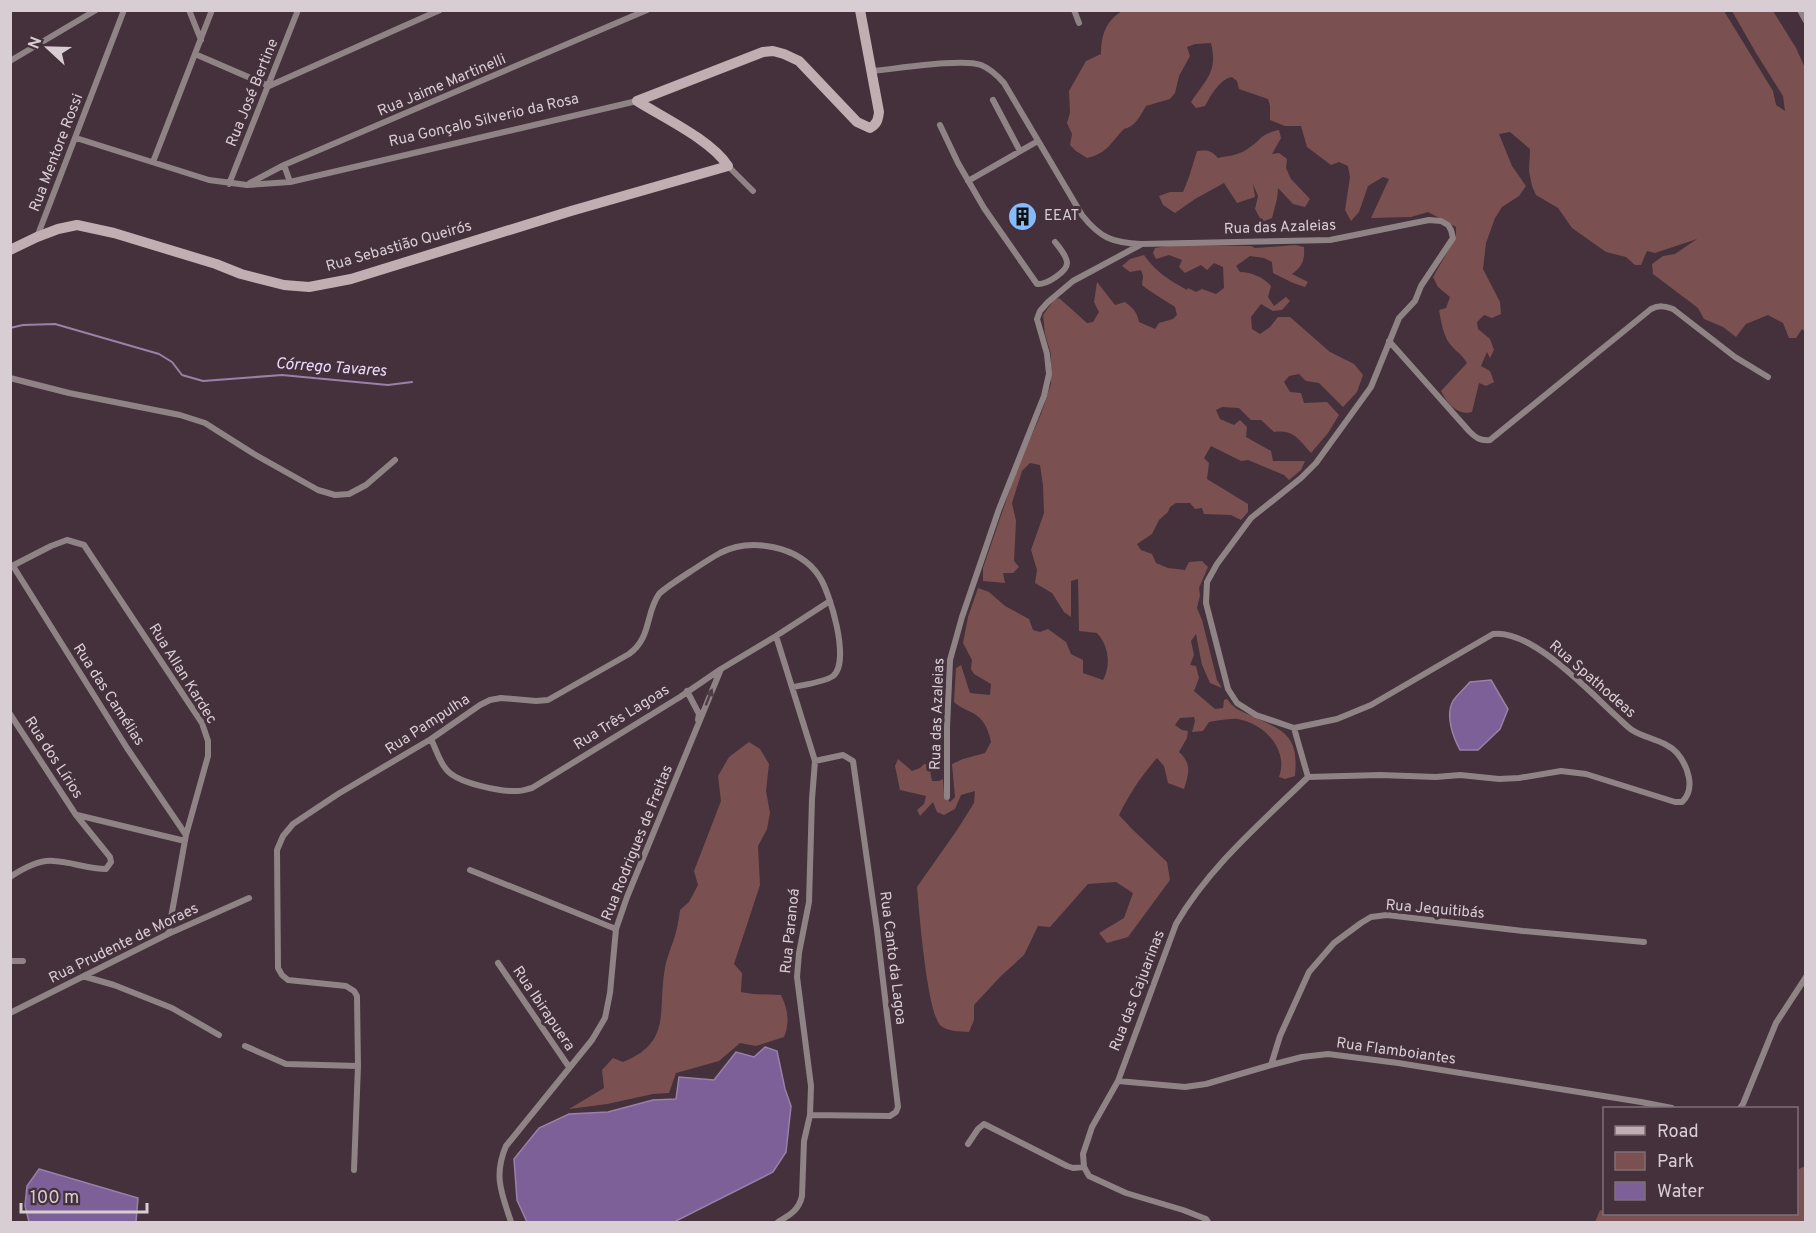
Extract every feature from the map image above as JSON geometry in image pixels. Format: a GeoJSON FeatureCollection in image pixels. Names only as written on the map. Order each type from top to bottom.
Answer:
{"type":"FeatureCollection","features":[{"type":"Feature","properties":{"kind":"street"},"geometry":{"type":"LineString","coordinates":[[10,61],[96,10]]}},
{"type":"Feature","properties":{"kind":"street","name":"Rua Mentore Rossi"},"geometry":{"type":"LineString","coordinates":[[37,237],[124,10]]}},
{"type":"Feature","properties":{"kind":"street"},"geometry":{"type":"LineString","coordinates":[[189,10],[201,40]]}},
{"type":"Feature","properties":{"kind":"street"},"geometry":{"type":"LineString","coordinates":[[153,162],[212,10]]}},
{"type":"Feature","properties":{"kind":"street","name":"Rua José Bertine"},"geometry":{"type":"LineString","coordinates":[[229,184],[298,10]]}},
{"type":"Feature","properties":{"kind":"street"},"geometry":{"type":"LineString","coordinates":[[195,54],[269,86],[440,10]]}},
{"type":"Feature","properties":{"kind":"street","name":"Rua Jaime Martinelli"},"geometry":{"type":"LineString","coordinates":[[247,185],[284,165],[646,10]]}},
{"type":"Feature","properties":{"kind":"street"},"geometry":{"type":"LineString","coordinates":[[860,10],[872,71],[965,63],[981,65],[993,71],[1004,83],[1082,215],[1093,229],[1114,241],[1141,244]]}},
{"type":"Feature","properties":{"kind":"street"},"geometry":{"type":"LineString","coordinates":[[1074,10],[1079,23]]}},
{"type":"Feature","properties":{"kind":"street"},"geometry":{"type":"LineString","coordinates":[[1800,10],[1806,21]]}},
{"type":"Feature","properties":{"kind":"street","name":"Rua Gonçalo Silverio da Rosa"},"geometry":{"type":"LineString","coordinates":[[76,138],[209,180],[247,185],[290,182],[637,101],[763,52],[773,51],[799,61],[857,122],[870,128],[878,121],[879,112],[872,71]]}},
{"type":"Feature","properties":{"kind":"street"},"geometry":{"type":"LineString","coordinates":[[993,100],[1020,151]]}},
{"type":"Feature","properties":{"kind":"street"},"geometry":{"type":"LineString","coordinates":[[637,101],[722,156],[728,166],[753,192]]}},
{"type":"Feature","properties":{"kind":"street"},"geometry":{"type":"LineString","coordinates":[[940,124],[984,208],[1037,284],[1046,284],[1065,268],[1066,257],[1055,242]]}},
{"type":"Feature","properties":{"kind":"street"},"geometry":{"type":"LineString","coordinates":[[968,181],[1038,141]]}},
{"type":"Feature","properties":{"kind":"street"},"geometry":{"type":"LineString","coordinates":[[284,165],[290,182]]}},
{"type":"Feature","properties":{"kind":"street","name":"Rua Sebastião Queirós"},"geometry":{"type":"LineString","coordinates":[[10,250],[37,237],[77,225],[97,228],[216,264],[241,274],[284,285],[309,287],[351,279],[571,211],[728,166]]}},
{"type":"Feature","properties":{"kind":"street","name":"Rua das Azaleias"},"geometry":{"type":"LineString","coordinates":[[948,797],[947,727],[950,660],[962,617],[999,509],[1044,396],[1048,374],[1047,354],[1037,319],[1040,311],[1073,281],[1141,244],[1330,240],[1422,221],[1441,221],[1452,230],[1453,238],[1421,286],[1414,301],[1399,318],[1371,387],[1316,463],[1251,518],[1216,564],[1207,582],[1206,603],[1228,689],[1237,703],[1256,715],[1294,728]]}},
{"type":"Feature","properties":{"kind":"street"},"geometry":{"type":"LineString","coordinates":[[1389,341],[1469,431],[1482,441],[1490,440],[1656,306],[1673,309],[1735,357],[1768,377]]}},
{"type":"Feature","properties":{"kind":"street"},"geometry":{"type":"LineString","coordinates":[[10,378],[69,393],[180,415],[205,423],[318,490],[335,495],[350,494],[366,485],[395,460]]}},
{"type":"Feature","properties":{"kind":"street","name":"Rua Allan Kardec"},"geometry":{"type":"LineString","coordinates":[[11,567],[67,540],[84,545],[202,723],[208,741],[208,756],[186,838],[168,934]]}},
{"type":"Feature","properties":{"kind":"street","name":"Rua Pampulha"},"geometry":{"type":"LineString","coordinates":[[354,1170],[358,1066],[357,996],[346,986],[288,980],[278,968],[277,850],[283,836],[293,824],[338,794],[431,739],[480,705],[501,698],[548,700],[628,654],[638,647],[660,592],[721,553],[739,547],[753,545],[787,551],[807,562],[820,577],[830,601],[838,635],[840,658],[838,668],[834,676],[793,687]]}},
{"type":"Feature","properties":{"kind":"street","name":"Rua das Camélias"},"geometry":{"type":"LineString","coordinates":[[11,567],[186,838]]}},
{"type":"Feature","properties":{"kind":"street","name":"Rua Três Lagoas"},"geometry":{"type":"LineString","coordinates":[[431,739],[446,769],[452,776],[462,781],[509,791],[532,788],[830,601]]}},
{"type":"Feature","properties":{"kind":"street","name":"Rua Spathodeas"},"geometry":{"type":"LineString","coordinates":[[1294,728],[1337,719],[1371,705],[1492,634],[1502,633],[1534,646],[1556,661],[1632,729],[1664,743],[1676,753],[1688,773],[1689,788],[1688,796],[1682,802],[1675,802],[1586,774],[1561,771],[1499,778],[1380,774],[1308,777]]}},
{"type":"Feature","properties":{"kind":"street","name":"Rua Paranoá"},"geometry":{"type":"LineString","coordinates":[[776,636],[815,761],[809,902],[799,953],[797,977],[811,1086],[810,1115],[804,1141],[800,1205],[793,1213],[778,1222]]}},
{"type":"Feature","properties":{"kind":"street","name":"Rua Rodrigues de Freitas"},"geometry":{"type":"LineString","coordinates":[[511,1222],[502,1194],[499,1175],[500,1161],[506,1146],[592,1040],[605,1018],[610,993],[616,929],[721,669]]}},
{"type":"Feature","properties":{"kind":"street"},"geometry":{"type":"LineString","coordinates":[[687,691],[699,714],[698,726]]}},
{"type":"Feature","properties":{"kind":"street","name":"Rua dos Lírios"},"geometry":{"type":"LineString","coordinates":[[10,714],[76,815],[110,857],[111,862],[106,869],[91,869],[45,861],[10,877]]}},
{"type":"Feature","properties":{"kind":"street"},"geometry":{"type":"LineString","coordinates":[[1294,728],[1308,777]]}},
{"type":"Feature","properties":{"kind":"street","name":"Rua Canto da Lagoa"},"geometry":{"type":"LineString","coordinates":[[810,1115],[890,1116],[896,1112],[898,1107],[877,930],[853,760],[843,755],[815,761]]}},
{"type":"Feature","properties":{"kind":"street","name":"Rua das Cajuarinas"},"geometry":{"type":"LineString","coordinates":[[1084,1167],[1083,1154],[1092,1127],[1118,1081],[1176,924],[1190,900],[1240,843],[1308,777]]}},
{"type":"Feature","properties":{"kind":"street"},"geometry":{"type":"LineString","coordinates":[[76,815],[186,838]]}},
{"type":"Feature","properties":{"kind":"street"},"geometry":{"type":"LineString","coordinates":[[470,870],[616,929]]}},
{"type":"Feature","properties":{"kind":"street","name":"Rua Prudente de Moraes"},"geometry":{"type":"LineString","coordinates":[[10,1013],[168,934],[249,898]]}},
{"type":"Feature","properties":{"kind":"street","name":"Rua Jequitibás"},"geometry":{"type":"LineString","coordinates":[[1271,1065],[1280,1036],[1309,972],[1334,943],[1371,917],[1387,915],[1644,942]]}},
{"type":"Feature","properties":{"kind":"street"},"geometry":{"type":"LineString","coordinates":[[10,961],[23,961]]}},
{"type":"Feature","properties":{"kind":"street","name":"Rua Ibirapuera"},"geometry":{"type":"LineString","coordinates":[[498,963],[569,1067]]}},
{"type":"Feature","properties":{"kind":"street"},"geometry":{"type":"LineString","coordinates":[[86,977],[114,985],[172,1008],[219,1035]]}},
{"type":"Feature","properties":{"kind":"street"},"geometry":{"type":"LineString","coordinates":[[1740,1107],[1776,1023],[1806,977]]}},
{"type":"Feature","properties":{"kind":"street"},"geometry":{"type":"LineString","coordinates":[[245,1046],[286,1064],[358,1066]]}},
{"type":"Feature","properties":{"kind":"street","name":"Rua Flamboiantes"},"geometry":{"type":"LineString","coordinates":[[1118,1081],[1185,1087],[1206,1084],[1302,1057],[1328,1054],[1398,1063],[1667,1107]]}},
{"type":"Feature","properties":{"kind":"street"},"geometry":{"type":"LineString","coordinates":[[968,1144],[978,1129],[986,1125],[1067,1166],[1084,1167],[1089,1176],[1126,1193],[1183,1210],[1206,1219],[1208,1222]]}},
{"type":"Feature","properties":{"kind":"green space"},"geometry":{"type":"Polygon","coordinates":[[[1122,11],[1724,11],[1773,91],[1776,105],[1785,111],[1783,96],[1732,11],[1773,11],[1796,48],[1805,68],[1805,332],[1802,329],[1796,338],[1789,338],[1783,323],[1768,315],[1746,324],[1736,337],[1723,327],[1704,319],[1698,308],[1653,274],[1652,264],[1663,256],[1675,254],[1697,239],[1655,253],[1647,251],[1641,265],[1635,265],[1626,257],[1606,252],[1572,228],[1558,208],[1536,195],[1529,171],[1530,149],[1510,132],[1499,134],[1512,166],[1526,186],[1519,196],[1502,207],[1495,218],[1486,243],[1483,269],[1500,302],[1501,314],[1492,318],[1484,315],[1477,322],[1478,329],[1490,339],[1494,350],[1490,358],[1487,352],[1481,366],[1490,371],[1494,382],[1486,386],[1479,383],[1472,412],[1457,410],[1449,404],[1441,391],[1467,363],[1446,337],[1439,310],[1446,308],[1450,297],[1438,287],[1433,277],[1456,237],[1456,227],[1428,212],[1411,217],[1371,218],[1389,179],[1383,177],[1368,186],[1359,212],[1351,221],[1345,210],[1350,177],[1348,166],[1339,162],[1331,165],[1307,147],[1301,126],[1285,126],[1270,120],[1268,99],[1239,89],[1237,81],[1232,77],[1220,84],[1205,106],[1196,108],[1191,102],[1212,68],[1211,43],[1187,47],[1190,56],[1179,76],[1175,93],[1170,99],[1146,106],[1134,123],[1124,129],[1104,150],[1087,158],[1070,145],[1072,134],[1067,123],[1070,113],[1069,91],[1086,61],[1101,54],[1102,41],[1108,24],[1122,11]]]}},
{"type":"Feature","properties":{"kind":"green space"},"geometry":{"type":"Polygon","coordinates":[[[1279,130],[1281,138],[1272,154],[1279,153],[1287,159],[1286,168],[1291,179],[1310,199],[1305,207],[1293,204],[1278,188],[1272,218],[1262,222],[1255,209],[1258,196],[1253,184],[1255,197],[1237,203],[1224,183],[1175,213],[1163,205],[1159,196],[1170,192],[1183,192],[1197,151],[1209,151],[1218,158],[1233,155],[1251,147],[1264,136],[1279,130]]]}},
{"type":"Feature","properties":{"kind":"green space"},"geometry":{"type":"Polygon","coordinates":[[[1174,245],[1251,246],[1255,248],[1295,245],[1304,247],[1302,263],[1292,274],[1308,282],[1305,287],[1273,273],[1272,262],[1264,258],[1250,256],[1236,266],[1240,272],[1257,276],[1271,286],[1268,297],[1274,306],[1286,297],[1290,301],[1282,310],[1273,311],[1261,304],[1251,317],[1252,329],[1260,334],[1278,317],[1290,317],[1330,352],[1354,364],[1363,375],[1357,392],[1343,407],[1319,383],[1306,381],[1299,374],[1289,376],[1284,382],[1290,392],[1301,393],[1304,403],[1327,402],[1339,415],[1328,433],[1311,453],[1296,436],[1287,432],[1274,432],[1261,420],[1251,420],[1239,408],[1222,407],[1216,410],[1220,419],[1234,425],[1240,420],[1247,427],[1246,437],[1271,451],[1273,461],[1305,461],[1301,470],[1289,480],[1284,475],[1248,460],[1241,461],[1211,446],[1204,458],[1209,463],[1207,479],[1248,504],[1248,512],[1241,520],[1231,515],[1204,514],[1202,508],[1195,509],[1190,503],[1176,503],[1159,520],[1152,534],[1137,544],[1141,550],[1152,554],[1156,563],[1168,568],[1185,570],[1189,562],[1202,561],[1208,567],[1199,588],[1197,608],[1217,680],[1222,688],[1210,683],[1202,665],[1196,634],[1191,641],[1194,655],[1190,665],[1196,666],[1199,678],[1194,691],[1215,709],[1223,708],[1224,700],[1227,699],[1237,709],[1280,730],[1291,742],[1294,751],[1295,776],[1285,779],[1279,777],[1281,757],[1278,748],[1257,726],[1238,719],[1231,719],[1209,722],[1203,731],[1192,732],[1194,717],[1180,718],[1175,725],[1188,731],[1187,738],[1179,752],[1188,765],[1184,789],[1168,783],[1164,766],[1157,758],[1136,785],[1119,815],[1167,862],[1170,880],[1128,937],[1107,943],[1099,933],[1124,918],[1133,893],[1116,882],[1088,884],[1050,927],[1038,926],[1024,955],[974,1005],[974,1020],[969,1032],[947,1029],[941,1026],[936,1017],[932,1002],[924,960],[917,887],[974,803],[975,791],[961,795],[955,809],[944,815],[937,812],[933,802],[920,816],[917,810],[924,804],[926,796],[900,790],[895,766],[898,759],[912,771],[924,764],[929,765],[932,781],[943,779],[944,794],[950,802],[955,797],[952,764],[985,753],[991,742],[982,720],[954,702],[956,668],[961,665],[970,693],[990,695],[991,684],[974,674],[971,669],[972,660],[963,643],[968,617],[978,588],[989,592],[1005,606],[1029,619],[1033,630],[1040,632],[1048,629],[1066,642],[1071,654],[1083,660],[1083,673],[1103,680],[1108,662],[1104,644],[1097,633],[1079,631],[1078,579],[1071,581],[1071,617],[1064,612],[1052,593],[1035,583],[1037,570],[1031,550],[1044,513],[1040,465],[1030,463],[1022,471],[1012,503],[1016,521],[1014,561],[1019,567],[1013,573],[1003,573],[1005,583],[983,581],[983,568],[1017,469],[1041,414],[1051,384],[1051,354],[1045,334],[1043,315],[1054,300],[1059,298],[1087,323],[1093,322],[1099,312],[1094,302],[1097,282],[1115,305],[1125,302],[1130,306],[1139,322],[1155,329],[1159,323],[1173,319],[1177,315],[1175,307],[1142,285],[1141,270],[1130,272],[1122,266],[1130,259],[1144,255],[1163,275],[1187,290],[1188,288],[1196,292],[1202,289],[1216,294],[1224,288],[1223,267],[1214,263],[1207,270],[1201,265],[1185,273],[1179,267],[1182,260],[1169,255],[1156,259],[1153,253],[1155,248],[1174,245]]]}},
{"type":"Feature","properties":{"kind":"green space"},"geometry":{"type":"Polygon","coordinates":[[[749,742],[760,749],[769,764],[766,791],[770,813],[767,829],[758,846],[760,885],[734,964],[742,973],[741,992],[781,995],[787,1016],[784,1037],[756,1046],[740,1043],[719,1061],[676,1073],[669,1093],[569,1109],[604,1088],[602,1070],[613,1058],[623,1062],[639,1054],[650,1045],[656,1035],[660,1023],[665,968],[677,929],[680,910],[689,902],[698,885],[694,871],[721,801],[718,776],[729,757],[749,742]]]}},
{"type":"Feature","properties":{"kind":"green space"},"geometry":{"type":"Polygon","coordinates":[[[1805,1166],[1805,1222],[1595,1222],[1600,1210],[1603,1211],[1603,1215],[1798,1215],[1798,1170],[1805,1166]]]}},
{"type":"Feature","properties":{"kind":"water"},"geometry":{"type":"Polygon","coordinates":[[[1491,680],[1508,709],[1500,729],[1478,750],[1460,750],[1450,719],[1453,701],[1470,682],[1491,680]]]}},
{"type":"Feature","properties":{"kind":"water"},"geometry":{"type":"Polygon","coordinates":[[[765,1047],[777,1051],[791,1106],[786,1152],[773,1172],[674,1222],[527,1222],[517,1200],[514,1159],[539,1128],[569,1114],[608,1112],[653,1100],[676,1099],[679,1077],[714,1080],[736,1052],[754,1057],[765,1047]]]}},
{"type":"Feature","properties":{"kind":"water"},"geometry":{"type":"Polygon","coordinates":[[[39,1169],[138,1198],[136,1222],[29,1222],[25,1206],[27,1186],[39,1169]]]}},
{"type":"Feature","properties":{"kind":"waterway","name":"Córrego Tavares"},"geometry":{"type":"LineString","coordinates":[[10,328],[23,325],[55,324],[159,354],[172,362],[182,375],[203,381],[282,375],[388,385],[412,382]]}},
{"type":"Feature","properties":{"kind":"place","name":"EEAT"},"geometry":{"type":"Point","coordinates":[1023,216]}}]}
